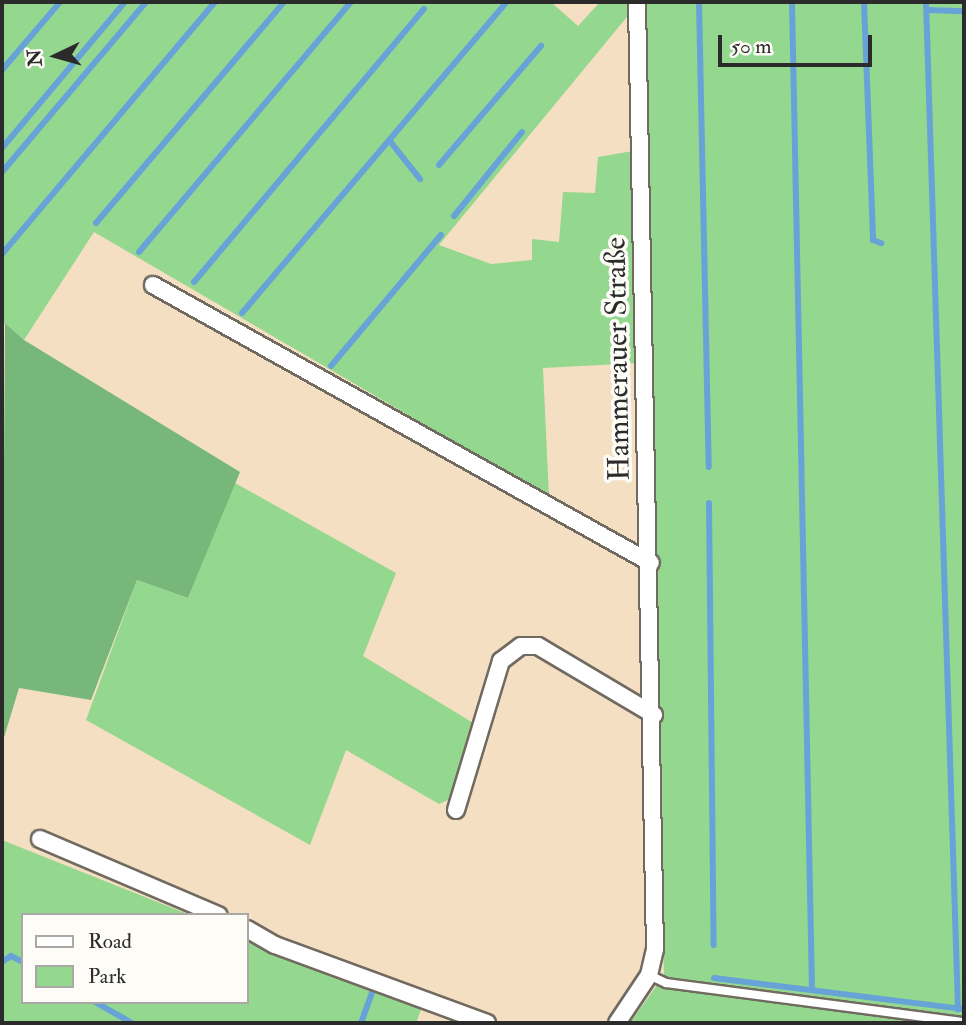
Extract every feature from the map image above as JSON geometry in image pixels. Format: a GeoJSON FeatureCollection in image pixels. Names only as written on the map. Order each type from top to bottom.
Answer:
{"type":"FeatureCollection","features":[{"type":"Feature","properties":{"kind":"street","name":"Hammerauer Straße"},"geometry":{"type":"LineString","coordinates":[[617,1023],[649,975],[655,949],[654,715],[637,2]]}},
{"type":"Feature","properties":{"kind":"street"},"geometry":{"type":"LineString","coordinates":[[153,285],[651,563]]}},
{"type":"Feature","properties":{"kind":"street"},"geometry":{"type":"LineString","coordinates":[[456,810],[501,661],[521,646],[538,646],[654,715]]}},
{"type":"Feature","properties":{"kind":"street"},"geometry":{"type":"LineString","coordinates":[[40,839],[213,913]]}},
{"type":"Feature","properties":{"kind":"street"},"geometry":{"type":"LineString","coordinates":[[248,930],[275,945],[487,1023]]}},
{"type":"Feature","properties":{"kind":"lane"},"geometry":{"type":"LineString","coordinates":[[649,975],[666,982],[964,1022]]}},
{"type":"Feature","properties":{"kind":"green space"},"geometry":{"type":"Polygon","coordinates":[[[2,2],[551,2],[578,26],[600,2],[631,2],[631,12],[439,245],[491,264],[532,260],[532,239],[559,242],[563,192],[595,193],[598,157],[633,151],[639,363],[543,368],[549,497],[94,232],[24,340],[5,323],[2,327],[2,2]]]}},
{"type":"Feature","properties":{"kind":"green space"},"geometry":{"type":"Polygon","coordinates":[[[637,2],[964,2],[964,1023],[630,1023],[664,975],[637,2]]]}},
{"type":"Feature","properties":{"kind":"green space"},"geometry":{"type":"Polygon","coordinates":[[[5,323],[24,340],[240,472],[188,598],[137,580],[91,700],[19,688],[2,744],[5,323]]]}},
{"type":"Feature","properties":{"kind":"green space"},"geometry":{"type":"Polygon","coordinates":[[[235,483],[396,573],[363,656],[475,724],[450,799],[439,804],[346,750],[310,845],[86,720],[137,580],[188,598],[235,483]]]}},
{"type":"Feature","properties":{"kind":"green space"},"geometry":{"type":"Polygon","coordinates":[[[2,840],[185,913],[21,913],[21,1004],[248,1004],[248,937],[422,1007],[416,1023],[2,1023],[2,840]]]}},
{"type":"Feature","properties":{"kind":"waterway"},"geometry":{"type":"LineString","coordinates":[[2,70],[60,2]]}},
{"type":"Feature","properties":{"kind":"waterway"},"geometry":{"type":"LineString","coordinates":[[2,148],[125,2]]}},
{"type":"Feature","properties":{"kind":"waterway"},"geometry":{"type":"LineString","coordinates":[[2,172],[146,2]]}},
{"type":"Feature","properties":{"kind":"waterway"},"geometry":{"type":"LineString","coordinates":[[2,254],[215,2]]}},
{"type":"Feature","properties":{"kind":"waterway"},"geometry":{"type":"LineString","coordinates":[[96,223],[284,2]]}},
{"type":"Feature","properties":{"kind":"waterway"},"geometry":{"type":"LineString","coordinates":[[139,252],[351,2]]}},
{"type":"Feature","properties":{"kind":"waterway"},"geometry":{"type":"LineString","coordinates":[[242,313],[507,2]]}},
{"type":"Feature","properties":{"kind":"waterway"},"geometry":{"type":"LineString","coordinates":[[699,2],[709,467]]}},
{"type":"Feature","properties":{"kind":"waterway"},"geometry":{"type":"LineString","coordinates":[[792,2],[812,989]]}},
{"type":"Feature","properties":{"kind":"waterway"},"geometry":{"type":"LineString","coordinates":[[864,2],[873,240],[881,243]]}},
{"type":"Feature","properties":{"kind":"waterway"},"geometry":{"type":"LineString","coordinates":[[926,2],[958,1009]]}},
{"type":"Feature","properties":{"kind":"waterway"},"geometry":{"type":"LineString","coordinates":[[194,282],[424,9]]}},
{"type":"Feature","properties":{"kind":"waterway"},"geometry":{"type":"LineString","coordinates":[[927,10],[964,11]]}},
{"type":"Feature","properties":{"kind":"waterway"},"geometry":{"type":"LineString","coordinates":[[439,165],[541,46]]}},
{"type":"Feature","properties":{"kind":"waterway"},"geometry":{"type":"LineString","coordinates":[[454,216],[522,132]]}},
{"type":"Feature","properties":{"kind":"waterway"},"geometry":{"type":"LineString","coordinates":[[389,140],[420,179]]}},
{"type":"Feature","properties":{"kind":"waterway"},"geometry":{"type":"LineString","coordinates":[[331,366],[441,235]]}},
{"type":"Feature","properties":{"kind":"waterway"},"geometry":{"type":"LineString","coordinates":[[709,503],[714,945]]}},
{"type":"Feature","properties":{"kind":"waterway"},"geometry":{"type":"LineString","coordinates":[[2,962],[11,956],[21,961]]}},
{"type":"Feature","properties":{"kind":"waterway"},"geometry":{"type":"LineString","coordinates":[[714,978],[964,1009]]}},
{"type":"Feature","properties":{"kind":"waterway"},"geometry":{"type":"LineString","coordinates":[[361,1023],[373,990]]}},
{"type":"Feature","properties":{"kind":"waterway"},"geometry":{"type":"LineString","coordinates":[[99,1004],[132,1023]]}}]}
